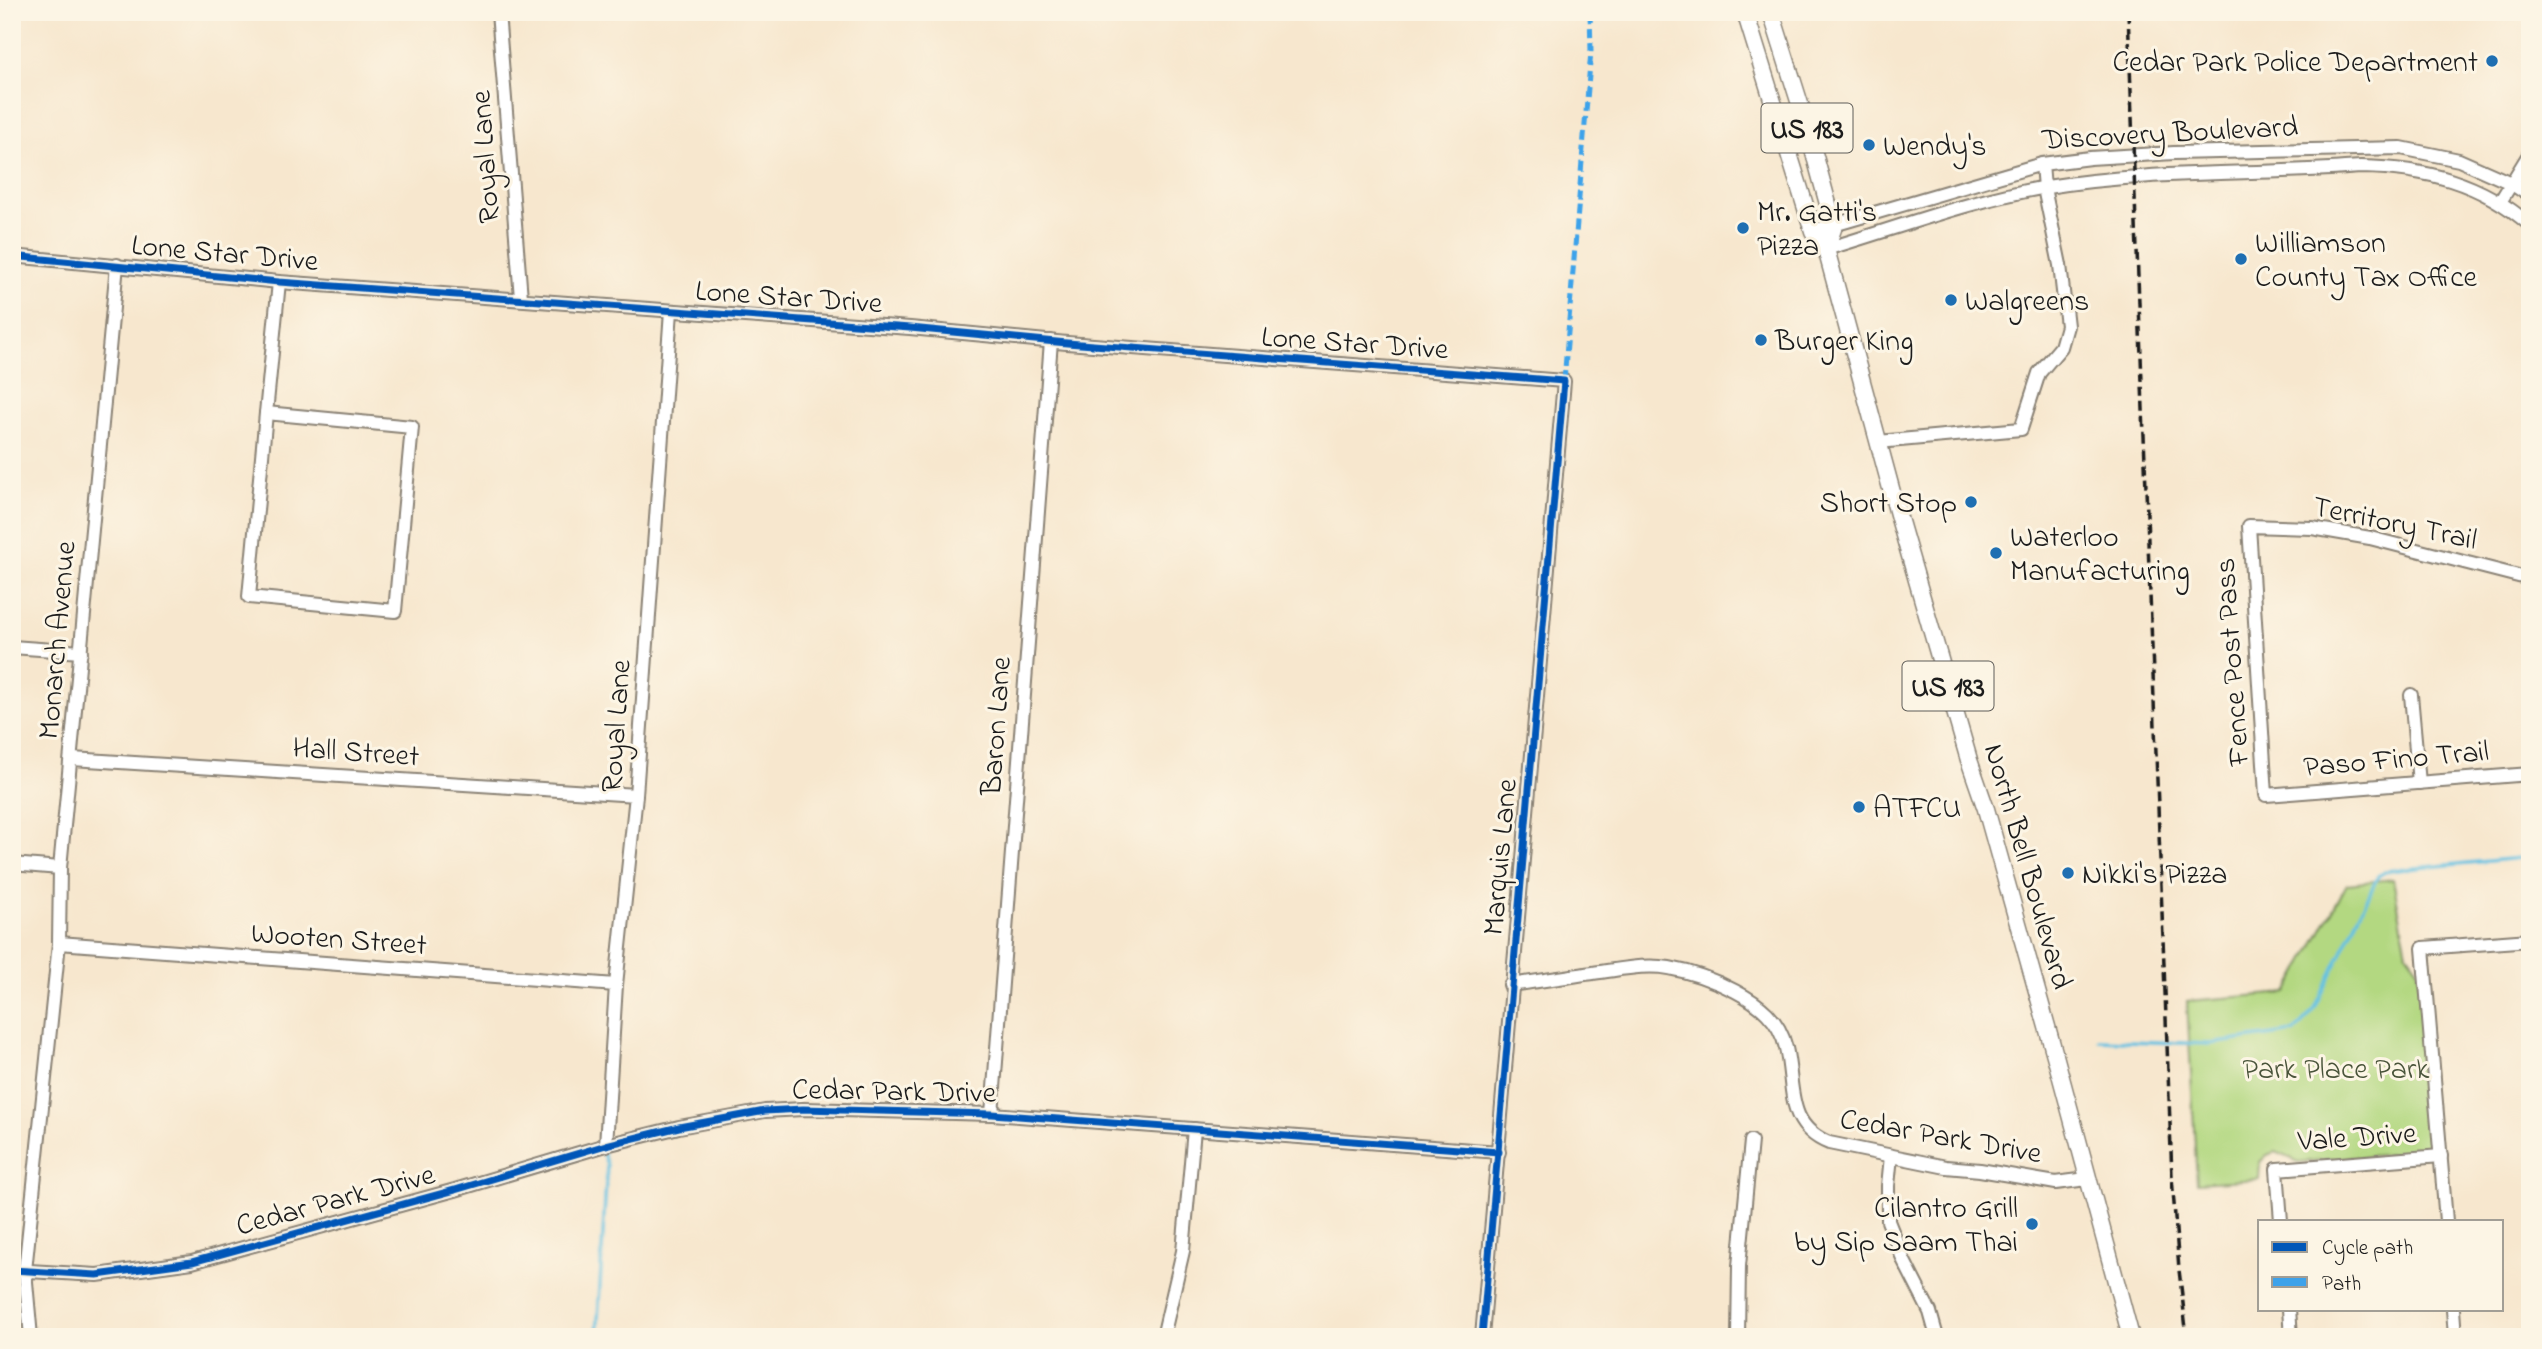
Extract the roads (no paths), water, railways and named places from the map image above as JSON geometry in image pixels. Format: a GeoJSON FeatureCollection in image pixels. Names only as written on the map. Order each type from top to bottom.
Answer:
{"type":"FeatureCollection","features":[{"type":"Feature","properties":{"kind":"main road","name":"North Bell Boulevard"},"geometry":{"type":"LineString","coordinates":[[1745,12],[1813,231],[1825,249],[1932,635],[1986,809],[2131,1337]]}},
{"type":"Feature","properties":{"kind":"main road","name":"US 183"},"geometry":{"type":"LineString","coordinates":[[1771,12],[1834,226]]}},
{"type":"Feature","properties":{"kind":"main road"},"geometry":{"type":"LineString","coordinates":[[1825,249],[1834,226]]}},
{"type":"Feature","properties":{"kind":"street","name":"Royal Lane"},"geometry":{"type":"LineString","coordinates":[[498,12],[521,298]]}},
{"type":"Feature","properties":{"kind":"street","name":"Discovery Boulevard"},"geometry":{"type":"LineString","coordinates":[[1813,231],[2042,164],[2174,153],[2401,148],[2459,160],[2529,193]]}},
{"type":"Feature","properties":{"kind":"street"},"geometry":{"type":"LineString","coordinates":[[2500,202],[2530,153]]}},
{"type":"Feature","properties":{"kind":"street"},"geometry":{"type":"LineString","coordinates":[[1878,442],[2021,429],[2039,373],[2061,347],[2067,326],[2060,265],[2044,188],[2042,164]]}},
{"type":"Feature","properties":{"kind":"street","name":"Discovery Boulevard"},"geometry":{"type":"LineString","coordinates":[[1825,249],[1975,205],[2044,188],[2134,178],[2394,168],[2451,178],[2500,202],[2530,225]]}},
{"type":"Feature","properties":{"kind":"street"},"geometry":{"type":"LineString","coordinates":[[2513,210],[2529,193]]}},
{"type":"Feature","properties":{"kind":"street","name":"Lone Star Drive"},"geometry":{"type":"LineString","coordinates":[[12,256],[279,282],[521,298],[1564,380]]}},
{"type":"Feature","properties":{"kind":"street","name":"Monarch Avenue"},"geometry":{"type":"LineString","coordinates":[[31,1337],[19,1270],[59,943],[60,868],[117,265]]}},
{"type":"Feature","properties":{"kind":"street"},"geometry":{"type":"LineString","coordinates":[[266,413],[412,427],[395,611],[249,597],[266,413],[279,282]]}},
{"type":"Feature","properties":{"kind":"street","name":"Royal Lane"},"geometry":{"type":"LineString","coordinates":[[606,1145],[616,985],[636,795],[671,311]]}},
{"type":"Feature","properties":{"kind":"street","name":"Baron Lane"},"geometry":{"type":"LineString","coordinates":[[992,1114],[1051,341]]}},
{"type":"Feature","properties":{"kind":"street","name":"Marquis Lane"},"geometry":{"type":"LineString","coordinates":[[1482,1337],[1499,1152],[1510,985],[1564,380]]}},
{"type":"Feature","properties":{"kind":"street","name":"Territory Trail"},"geometry":{"type":"LineString","coordinates":[[2249,526],[2312,528],[2370,538],[2530,579]]}},
{"type":"Feature","properties":{"kind":"street","name":"Fence Post Pass"},"geometry":{"type":"LineString","coordinates":[[2249,526],[2266,795]]}},
{"type":"Feature","properties":{"kind":"street"},"geometry":{"type":"LineString","coordinates":[[12,647],[81,652]]}},
{"type":"Feature","properties":{"kind":"street"},"geometry":{"type":"LineString","coordinates":[[2411,695],[2419,783]]}},
{"type":"Feature","properties":{"kind":"street","name":"Hall Street"},"geometry":{"type":"LineString","coordinates":[[72,758],[636,795]]}},
{"type":"Feature","properties":{"kind":"street","name":"Paso Fino Trail"},"geometry":{"type":"LineString","coordinates":[[2266,795],[2530,774]]}},
{"type":"Feature","properties":{"kind":"street"},"geometry":{"type":"LineString","coordinates":[[12,864],[60,868]]}},
{"type":"Feature","properties":{"kind":"street"},"geometry":{"type":"LineString","coordinates":[[2446,1220],[2423,948],[2530,940]]}},
{"type":"Feature","properties":{"kind":"street","name":"Wooten Street"},"geometry":{"type":"LineString","coordinates":[[59,943],[616,985]]}},
{"type":"Feature","properties":{"kind":"street","name":"Cedar Park Drive"},"geometry":{"type":"LineString","coordinates":[[1510,985],[1640,967],[1667,968],[1696,974],[1755,1002],[1774,1019],[1786,1049],[1795,1110],[1805,1129],[1816,1138],[1947,1167],[2056,1183],[2087,1179]]}},
{"type":"Feature","properties":{"kind":"street","name":"Cedar Park Drive"},"geometry":{"type":"LineString","coordinates":[[19,1270],[97,1275],[192,1262],[455,1190],[606,1145],[679,1127],[765,1111],[992,1114],[1499,1152]]}},
{"type":"Feature","properties":{"kind":"street"},"geometry":{"type":"LineString","coordinates":[[1163,1337],[1183,1251],[1194,1129]]}},
{"type":"Feature","properties":{"kind":"street"},"geometry":{"type":"LineString","coordinates":[[1738,1337],[1738,1266],[1751,1142]]}},
{"type":"Feature","properties":{"kind":"street"},"geometry":{"type":"LineString","coordinates":[[1892,1156],[1888,1186],[1888,1221],[1904,1261],[1930,1312],[1937,1337]]}},
{"type":"Feature","properties":{"kind":"street","name":"Vale Drive"},"geometry":{"type":"LineString","coordinates":[[2281,1220],[2277,1169],[2441,1156]]}},
{"type":"Feature","properties":{"kind":"street"},"geometry":{"type":"LineString","coordinates":[[2289,1310],[2291,1337]]}},
{"type":"Feature","properties":{"kind":"street"},"geometry":{"type":"LineString","coordinates":[[2453,1310],[2455,1337]]}},
{"type":"Feature","properties":{"kind":"waterway"},"geometry":{"type":"LineString","coordinates":[[2099,1040],[2210,1044],[2294,1032],[2314,1010],[2378,876],[2386,871],[2530,857]]}},
{"type":"Feature","properties":{"kind":"waterway"},"geometry":{"type":"LineString","coordinates":[[597,1337],[607,1165],[603,1154]]}},
{"type":"Feature","properties":{"kind":"railway"},"geometry":{"type":"LineString","coordinates":[[2128,12],[2172,1177],[2187,1337]]}},
{"type":"Feature","properties":{"kind":"place","name":"Cedar Park Police Department"},"geometry":{"type":"Point","coordinates":[2492,61]}},
{"type":"Feature","properties":{"kind":"place","name":"Wendy's"},"geometry":{"type":"Point","coordinates":[1869,145]}},
{"type":"Feature","properties":{"kind":"place","name":"Mr. Gatti's Pizza"},"geometry":{"type":"Point","coordinates":[1743,228]}},
{"type":"Feature","properties":{"kind":"place","name":"Williamson County Tax Office"},"geometry":{"type":"Point","coordinates":[2241,259]}},
{"type":"Feature","properties":{"kind":"place","name":"Walgreens"},"geometry":{"type":"Point","coordinates":[1951,300]}},
{"type":"Feature","properties":{"kind":"place","name":"Burger King"},"geometry":{"type":"Point","coordinates":[1761,340]}},
{"type":"Feature","properties":{"kind":"place","name":"Short Stop"},"geometry":{"type":"Point","coordinates":[1971,502]}},
{"type":"Feature","properties":{"kind":"place","name":"Waterloo Manufacturing"},"geometry":{"type":"Point","coordinates":[1996,553]}},
{"type":"Feature","properties":{"kind":"place","name":"ATFCU"},"geometry":{"type":"Point","coordinates":[1859,807]}},
{"type":"Feature","properties":{"kind":"place","name":"Nikki's Pizza"},"geometry":{"type":"Point","coordinates":[2068,873]}},
{"type":"Feature","properties":{"kind":"place","name":"Cilantro Grill by Sip Saam Thai"},"geometry":{"type":"Point","coordinates":[2032,1224]}},
{"type":"Feature","properties":{"kind":"park label","name":"Park Place Park"},"geometry":{"type":"Point","coordinates":[2336,1068]}}]}
